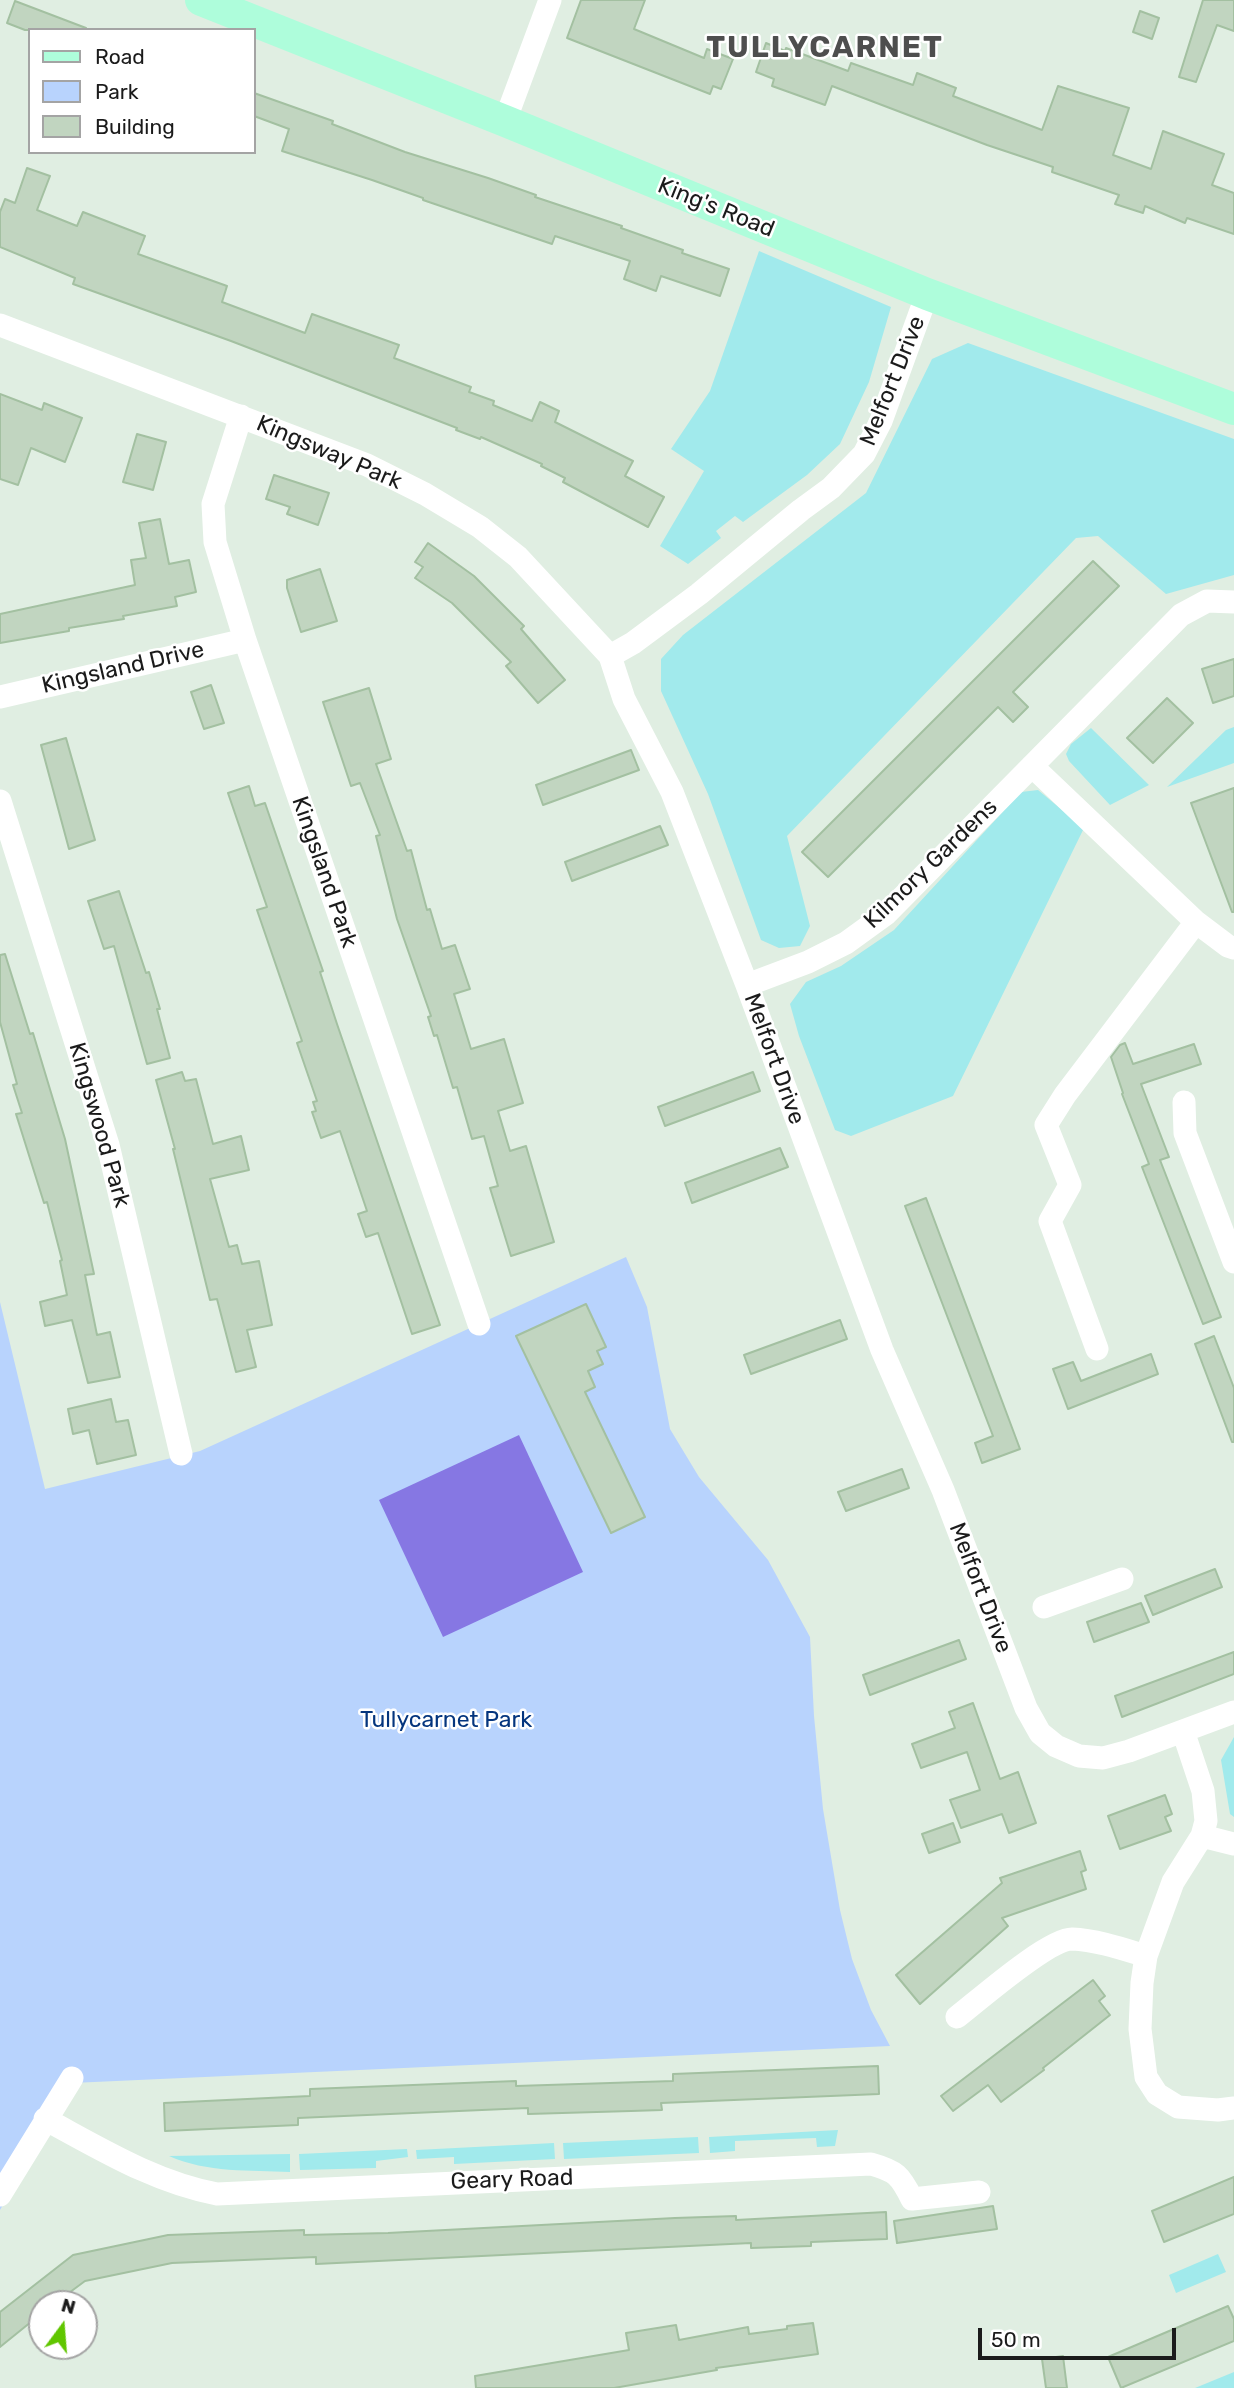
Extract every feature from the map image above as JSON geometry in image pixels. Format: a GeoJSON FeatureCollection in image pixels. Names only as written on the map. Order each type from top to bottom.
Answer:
{"type":"FeatureCollection","features":[{"type":"Feature","properties":{"kind":"street","name":"King's Road"},"geometry":{"type":"LineString","coordinates":[[201,0],[505,121],[927,295],[1234,409]]}},
{"type":"Feature","properties":{"kind":"street"},"geometry":{"type":"LineString","coordinates":[[505,121],[550,0]]}},
{"type":"Feature","properties":{"kind":"street","name":"Melfort Drive"},"geometry":{"type":"LineString","coordinates":[[927,295],[881,421],[864,454],[831,488],[699,594],[634,643],[610,656],[624,699],[672,792],[747,985],[882,1350],[943,1490],[1034,1723],[1040,1733],[1056,1746],[1079,1756],[1103,1758],[1234,1712]]}},
{"type":"Feature","properties":{"kind":"street","name":"Kingsway Park"},"geometry":{"type":"LineString","coordinates":[[0,325],[367,465],[425,494],[480,527],[519,557],[610,656]]}},
{"type":"Feature","properties":{"kind":"street","name":"Kingsland Park"},"geometry":{"type":"LineString","coordinates":[[241,416],[214,504],[215,542],[479,1324]]}},
{"type":"Feature","properties":{"kind":"street","name":"Kilmory Gardens"},"geometry":{"type":"LineString","coordinates":[[747,985],[808,962],[846,943],[886,914],[1181,615],[1207,601],[1234,602]]}},
{"type":"Feature","properties":{"kind":"street","name":"Kingsland Drive"},"geometry":{"type":"LineString","coordinates":[[0,697],[246,640]]}},
{"type":"Feature","properties":{"kind":"street"},"geometry":{"type":"LineString","coordinates":[[1032,766],[1196,922],[1234,948]]}},
{"type":"Feature","properties":{"kind":"street","name":"Kingswood Park"},"geometry":{"type":"LineString","coordinates":[[0,801],[107,1145],[181,1454]]}},
{"type":"Feature","properties":{"kind":"street"},"geometry":{"type":"LineString","coordinates":[[1097,1349],[1050,1221],[1070,1185],[1046,1125],[1065,1095],[1196,922]]}},
{"type":"Feature","properties":{"kind":"street"},"geometry":{"type":"LineString","coordinates":[[1184,1102],[1185,1133],[1234,1262]]}},
{"type":"Feature","properties":{"kind":"street"},"geometry":{"type":"LineString","coordinates":[[1044,1607],[1122,1579]]}},
{"type":"Feature","properties":{"kind":"street"},"geometry":{"type":"LineString","coordinates":[[1183,1731],[1203,1791],[1206,1821],[1202,1836],[1173,1882],[1146,1955],[1140,2029],[1146,2077],[1157,2094],[1178,2106],[1218,2110],[1234,2108]]}},
{"type":"Feature","properties":{"kind":"street"},"geometry":{"type":"LineString","coordinates":[[1202,1836],[1234,1844]]}},
{"type":"Feature","properties":{"kind":"street"},"geometry":{"type":"LineString","coordinates":[[957,2017],[1046,1948],[1070,1939],[1146,1955]]}},
{"type":"Feature","properties":{"kind":"street"},"geometry":{"type":"LineString","coordinates":[[0,2195],[72,2078]]}},
{"type":"Feature","properties":{"kind":"street","name":"Geary Road"},"geometry":{"type":"LineString","coordinates":[[45,2119],[141,2171],[187,2188],[217,2194],[871,2164],[892,2170],[902,2179],[912,2199],[979,2192]]}},
{"type":"Feature","properties":{"kind":"shaded area"},"geometry":{"type":"Polygon","coordinates":[[[759,251],[891,307],[869,382],[840,444],[807,475],[743,522],[735,516],[716,531],[721,538],[688,564],[660,546],[704,471],[671,449],[710,391],[759,251]]]}},
{"type":"Feature","properties":{"kind":"shaded area"},"geometry":{"type":"Polygon","coordinates":[[[968,343],[1234,439],[1234,575],[1166,594],[1098,536],[1076,538],[787,836],[810,926],[800,946],[779,948],[761,940],[708,794],[661,691],[661,659],[683,635],[866,493],[932,359],[968,343]]]}},
{"type":"Feature","properties":{"kind":"shaded area"},"geometry":{"type":"Polygon","coordinates":[[[1234,727],[1234,763],[1167,787],[1226,730],[1234,727]]]}},
{"type":"Feature","properties":{"kind":"shaded area"},"geometry":{"type":"Polygon","coordinates":[[[1091,728],[1149,785],[1110,805],[1069,761],[1066,754],[1071,744],[1091,728]]]}},
{"type":"Feature","properties":{"kind":"shaded area"},"geometry":{"type":"Polygon","coordinates":[[[1038,790],[1084,828],[953,1096],[851,1136],[835,1130],[799,1036],[790,1004],[806,982],[841,966],[894,930],[1021,792],[1038,790]]]}},
{"type":"Feature","properties":{"kind":"shaded area"},"geometry":{"type":"Polygon","coordinates":[[[519,1435],[583,1572],[443,1637],[379,1500],[519,1435]]]}},
{"type":"Feature","properties":{"kind":"shaded area"},"geometry":{"type":"Polygon","coordinates":[[[1234,1737],[1234,1817],[1230,1814],[1221,1760],[1234,1737]]]}},
{"type":"Feature","properties":{"kind":"shaded area"},"geometry":{"type":"Polygon","coordinates":[[[838,2130],[835,2146],[817,2147],[816,2138],[735,2141],[735,2151],[710,2153],[709,2137],[838,2130]]]}},
{"type":"Feature","properties":{"kind":"shaded area"},"geometry":{"type":"Polygon","coordinates":[[[698,2137],[699,2153],[564,2159],[563,2143],[698,2137]]]}},
{"type":"Feature","properties":{"kind":"shaded area"},"geometry":{"type":"Polygon","coordinates":[[[554,2143],[555,2159],[454,2164],[454,2157],[417,2159],[416,2150],[554,2143]]]}},
{"type":"Feature","properties":{"kind":"shaded area"},"geometry":{"type":"Polygon","coordinates":[[[407,2149],[408,2157],[376,2161],[376,2168],[300,2170],[299,2154],[407,2149]]]}},
{"type":"Feature","properties":{"kind":"shaded area"},"geometry":{"type":"Polygon","coordinates":[[[290,2154],[290,2172],[213,2168],[169,2156],[290,2154]]]}},
{"type":"Feature","properties":{"kind":"shaded area"},"geometry":{"type":"Polygon","coordinates":[[[1218,2254],[1226,2272],[1176,2293],[1169,2275],[1218,2254]]]}},
{"type":"Feature","properties":{"kind":"shaded area"},"geometry":{"type":"Polygon","coordinates":[[[1234,2372],[1234,2388],[1195,2388],[1234,2372]]]}},
{"type":"Feature","properties":{"kind":"green space","name":"Tullycarnet Park"},"geometry":{"type":"Polygon","coordinates":[[[626,1257],[647,1307],[670,1429],[699,1477],[768,1560],[810,1637],[823,1809],[840,1910],[852,1959],[871,2010],[890,2046],[72,2083],[0,2210],[0,1302],[45,1489],[200,1451],[626,1257]]]}},
{"type":"Feature","properties":{"kind":"building"},"geometry":{"type":"Polygon","coordinates":[[[581,0],[645,0],[634,29],[704,58],[707,49],[733,59],[721,89],[713,86],[710,94],[567,38],[581,0]]]}},
{"type":"Feature","properties":{"kind":"building"},"geometry":{"type":"Polygon","coordinates":[[[1203,0],[1234,0],[1234,31],[1217,25],[1196,82],[1179,77],[1203,0]]]}},
{"type":"Feature","properties":{"kind":"building"},"geometry":{"type":"Polygon","coordinates":[[[15,1],[86,28],[25,30],[7,23],[15,1]]]}},
{"type":"Feature","properties":{"kind":"building"},"geometry":{"type":"Polygon","coordinates":[[[1140,11],[1159,18],[1152,39],[1133,32],[1140,11]]]}},
{"type":"Feature","properties":{"kind":"building"},"geometry":{"type":"Polygon","coordinates":[[[766,43],[848,71],[851,63],[913,85],[917,73],[956,88],[953,96],[1042,130],[1058,86],[1129,108],[1113,155],[1151,169],[1163,131],[1224,154],[1212,185],[1234,193],[1234,234],[1187,218],[1185,223],[1145,206],[1143,213],[1115,204],[1119,195],[1052,172],[1053,167],[832,86],[825,105],[772,86],[774,79],[756,72],[766,43]]]}},
{"type":"Feature","properties":{"kind":"building"},"geometry":{"type":"Polygon","coordinates":[[[256,94],[333,121],[332,124],[405,152],[488,178],[622,226],[621,228],[683,250],[682,253],[729,269],[720,296],[661,276],[656,291],[624,279],[630,261],[555,236],[552,244],[282,151],[289,129],[256,117],[256,94]]]}},
{"type":"Feature","properties":{"kind":"building"},"geometry":{"type":"Polygon","coordinates":[[[27,168],[50,176],[37,210],[77,226],[83,212],[145,236],[138,254],[227,286],[222,302],[305,333],[312,314],[399,345],[394,358],[471,387],[469,392],[494,401],[493,405],[532,421],[540,402],[559,411],[555,422],[633,461],[625,476],[664,497],[648,527],[563,482],[565,478],[541,466],[542,464],[481,437],[480,439],[456,430],[457,428],[231,341],[73,284],[75,278],[0,247],[0,212],[5,199],[15,203],[27,168]]]}},
{"type":"Feature","properties":{"kind":"building"},"geometry":{"type":"Polygon","coordinates":[[[0,394],[42,410],[44,403],[82,418],[65,462],[31,448],[18,485],[0,479],[0,394]]]}},
{"type":"Feature","properties":{"kind":"building"},"geometry":{"type":"Polygon","coordinates":[[[137,434],[166,442],[153,490],[123,482],[137,434]]]}},
{"type":"Feature","properties":{"kind":"building"},"geometry":{"type":"Polygon","coordinates":[[[274,475],[329,493],[318,525],[287,514],[290,507],[266,499],[274,475]]]}},
{"type":"Feature","properties":{"kind":"building"},"geometry":{"type":"Polygon","coordinates":[[[160,519],[169,564],[189,560],[196,592],[175,597],[177,606],[123,616],[124,619],[69,628],[69,631],[0,643],[0,614],[135,585],[131,560],[146,558],[139,523],[160,519]]]}},
{"type":"Feature","properties":{"kind":"building"},"geometry":{"type":"Polygon","coordinates":[[[428,543],[474,576],[524,626],[521,629],[565,680],[538,703],[506,666],[511,662],[452,603],[415,578],[423,567],[415,562],[428,543]]]}},
{"type":"Feature","properties":{"kind":"building"},"geometry":{"type":"Polygon","coordinates":[[[1093,561],[1119,586],[1013,692],[1028,707],[1013,722],[998,707],[828,877],[802,852],[1093,561]]]}},
{"type":"Feature","properties":{"kind":"building"},"geometry":{"type":"Polygon","coordinates":[[[320,569],[337,621],[301,632],[287,580],[320,569]]]}},
{"type":"Feature","properties":{"kind":"building"},"geometry":{"type":"Polygon","coordinates":[[[1234,659],[1234,696],[1213,703],[1202,669],[1234,659]]]}},
{"type":"Feature","properties":{"kind":"building"},"geometry":{"type":"Polygon","coordinates":[[[211,685],[224,723],[204,729],[191,692],[211,685]]]}},
{"type":"Feature","properties":{"kind":"building"},"geometry":{"type":"Polygon","coordinates":[[[369,688],[391,759],[376,764],[407,851],[411,850],[427,910],[430,909],[442,949],[455,945],[470,989],[454,994],[471,1049],[504,1039],[523,1103],[498,1111],[510,1151],[526,1146],[554,1242],[511,1256],[490,1188],[498,1186],[484,1136],[472,1139],[457,1087],[453,1088],[397,919],[376,836],[380,835],[360,783],[351,786],[323,702],[369,688]]]}},
{"type":"Feature","properties":{"kind":"building"},"geometry":{"type":"Polygon","coordinates":[[[1167,698],[1193,723],[1153,763],[1127,738],[1167,698]]]}},
{"type":"Feature","properties":{"kind":"building"},"geometry":{"type":"Polygon","coordinates":[[[66,738],[95,840],[69,849],[41,745],[66,738]]]}},
{"type":"Feature","properties":{"kind":"building"},"geometry":{"type":"Polygon","coordinates":[[[631,750],[639,770],[543,805],[536,785],[631,750]]]}},
{"type":"Feature","properties":{"kind":"building"},"geometry":{"type":"Polygon","coordinates":[[[249,786],[255,806],[265,803],[440,1325],[412,1334],[378,1233],[366,1237],[358,1214],[367,1211],[340,1131],[321,1138],[312,1112],[316,1111],[313,1102],[317,1101],[297,1043],[302,1041],[257,910],[267,907],[228,793],[249,786]]]}},
{"type":"Feature","properties":{"kind":"building"},"geometry":{"type":"Polygon","coordinates":[[[1234,788],[1234,912],[1232,912],[1191,803],[1234,788]]]}},
{"type":"Feature","properties":{"kind":"building"},"geometry":{"type":"Polygon","coordinates":[[[660,826],[668,845],[572,881],[565,862],[660,826]]]}},
{"type":"Feature","properties":{"kind":"building"},"geometry":{"type":"Polygon","coordinates":[[[119,891],[146,973],[149,972],[170,1058],[147,1064],[114,946],[104,949],[88,901],[119,891]]]}},
{"type":"Feature","properties":{"kind":"building"},"geometry":{"type":"Polygon","coordinates":[[[5,954],[30,1034],[33,1033],[65,1139],[94,1274],[85,1275],[97,1335],[110,1332],[120,1377],[88,1383],[72,1320],[45,1326],[40,1302],[67,1295],[60,1261],[62,1260],[47,1202],[44,1203],[16,1114],[22,1113],[13,1085],[17,1084],[0,1022],[0,955],[5,954]]]}},
{"type":"Feature","properties":{"kind":"building"},"geometry":{"type":"Polygon","coordinates":[[[1125,1043],[1133,1064],[1194,1044],[1201,1064],[1141,1084],[1169,1157],[1160,1160],[1221,1317],[1203,1324],[1142,1167],[1149,1164],[1111,1057],[1120,1045],[1125,1043]]]}},
{"type":"Feature","properties":{"kind":"building"},"geometry":{"type":"Polygon","coordinates":[[[182,1072],[185,1081],[196,1079],[213,1144],[241,1136],[249,1170],[210,1179],[229,1247],[237,1245],[242,1264],[259,1261],[272,1325],[247,1330],[256,1367],[236,1372],[217,1299],[210,1300],[156,1080],[182,1072]]]}},
{"type":"Feature","properties":{"kind":"building"},"geometry":{"type":"Polygon","coordinates":[[[753,1072],[760,1091],[665,1126],[658,1107],[753,1072]]]}},
{"type":"Feature","properties":{"kind":"building"},"geometry":{"type":"Polygon","coordinates":[[[780,1148],[788,1167],[692,1203],[685,1183],[780,1148]]]}},
{"type":"Feature","properties":{"kind":"building"},"geometry":{"type":"Polygon","coordinates":[[[926,1198],[1020,1449],[982,1463],[975,1443],[993,1436],[905,1206],[926,1198]]]}},
{"type":"Feature","properties":{"kind":"building"},"geometry":{"type":"Polygon","coordinates":[[[586,1304],[606,1347],[597,1351],[603,1364],[588,1371],[595,1387],[585,1392],[645,1517],[611,1533],[516,1336],[586,1304]]]}},
{"type":"Feature","properties":{"kind":"building"},"geometry":{"type":"Polygon","coordinates":[[[840,1320],[847,1339],[751,1374],[744,1355],[840,1320]]]}},
{"type":"Feature","properties":{"kind":"building"},"geometry":{"type":"Polygon","coordinates":[[[1214,1336],[1234,1388],[1234,1442],[1195,1344],[1214,1336]]]}},
{"type":"Feature","properties":{"kind":"building"},"geometry":{"type":"Polygon","coordinates":[[[1151,1354],[1158,1374],[1068,1409],[1053,1369],[1073,1362],[1081,1381],[1151,1354]]]}},
{"type":"Feature","properties":{"kind":"building"},"geometry":{"type":"Polygon","coordinates":[[[111,1399],[116,1422],[128,1420],[136,1455],[97,1464],[89,1430],[73,1434],[68,1409],[111,1399]]]}},
{"type":"Feature","properties":{"kind":"building"},"geometry":{"type":"Polygon","coordinates":[[[902,1469],[909,1488],[846,1511],[838,1492],[902,1469]]]}},
{"type":"Feature","properties":{"kind":"building"},"geometry":{"type":"Polygon","coordinates":[[[1215,1569],[1222,1587],[1153,1615],[1145,1596],[1215,1569]]]}},
{"type":"Feature","properties":{"kind":"building"},"geometry":{"type":"Polygon","coordinates":[[[1141,1603],[1149,1622],[1094,1642],[1087,1622],[1141,1603]]]}},
{"type":"Feature","properties":{"kind":"building"},"geometry":{"type":"Polygon","coordinates":[[[959,1640],[966,1659],[870,1695],[863,1675],[959,1640]]]}},
{"type":"Feature","properties":{"kind":"building"},"geometry":{"type":"Polygon","coordinates":[[[1234,1652],[1234,1674],[1122,1717],[1115,1696],[1234,1652]]]}},
{"type":"Feature","properties":{"kind":"building"},"geometry":{"type":"Polygon","coordinates":[[[973,1703],[1000,1779],[1018,1772],[1036,1823],[1009,1833],[1002,1814],[961,1828],[950,1800],[980,1790],[967,1752],[921,1768],[912,1744],[955,1728],[949,1712],[973,1703]]]}},
{"type":"Feature","properties":{"kind":"building"},"geometry":{"type":"Polygon","coordinates":[[[1165,1795],[1172,1814],[1165,1817],[1171,1831],[1120,1849],[1108,1816],[1165,1795]]]}},
{"type":"Feature","properties":{"kind":"building"},"geometry":{"type":"Polygon","coordinates":[[[953,1823],[960,1842],[929,1853],[922,1834],[953,1823]]]}},
{"type":"Feature","properties":{"kind":"building"},"geometry":{"type":"Polygon","coordinates":[[[1080,1851],[1086,1870],[1081,1872],[1086,1889],[1002,1918],[1008,1926],[920,2004],[896,1975],[1002,1883],[1000,1878],[1080,1851]]]}},
{"type":"Feature","properties":{"kind":"building"},"geometry":{"type":"Polygon","coordinates":[[[1093,1980],[1105,1996],[1099,2001],[1110,2015],[1001,2102],[988,2085],[953,2111],[941,2096],[1093,1980]]]}},
{"type":"Feature","properties":{"kind":"building"},"geometry":{"type":"Polygon","coordinates":[[[878,2066],[879,2094],[661,2103],[662,2110],[528,2114],[528,2108],[298,2118],[298,2125],[165,2131],[164,2103],[310,2096],[310,2089],[516,2081],[516,2086],[673,2081],[673,2074],[878,2066]]]}},
{"type":"Feature","properties":{"kind":"building"},"geometry":{"type":"Polygon","coordinates":[[[1234,2177],[1234,2214],[1164,2242],[1152,2211],[1234,2177]]]}},
{"type":"Feature","properties":{"kind":"building"},"geometry":{"type":"Polygon","coordinates":[[[993,2206],[997,2229],[897,2243],[894,2221],[993,2206]]]}},
{"type":"Feature","properties":{"kind":"building"},"geometry":{"type":"Polygon","coordinates":[[[886,2212],[887,2239],[811,2242],[811,2246],[751,2248],[751,2243],[316,2264],[316,2257],[172,2263],[85,2281],[73,2290],[28,2290],[73,2255],[168,2235],[304,2230],[304,2235],[388,2233],[736,2216],[736,2220],[886,2212]]]}},
{"type":"Feature","properties":{"kind":"building"},"geometry":{"type":"Polygon","coordinates":[[[28,2290],[28,2324],[0,2347],[0,2312],[28,2290]]]}},
{"type":"Feature","properties":{"kind":"building"},"geometry":{"type":"Polygon","coordinates":[[[1228,2306],[1234,2319],[1234,2341],[1121,2388],[1108,2357],[1228,2306]]]}},
{"type":"Feature","properties":{"kind":"building"},"geometry":{"type":"Polygon","coordinates":[[[813,2323],[818,2354],[716,2368],[717,2370],[614,2388],[476,2388],[475,2376],[629,2350],[626,2333],[676,2325],[679,2340],[748,2327],[749,2334],[813,2323]]]}},
{"type":"Feature","properties":{"kind":"building"},"geometry":{"type":"Polygon","coordinates":[[[1063,2356],[1067,2388],[1046,2388],[1042,2359],[1063,2356]]]}},
{"type":"Feature","properties":{"kind":"district","name":"TULLYCARNET"},"geometry":{"type":"Point","coordinates":[825,48]}}]}
